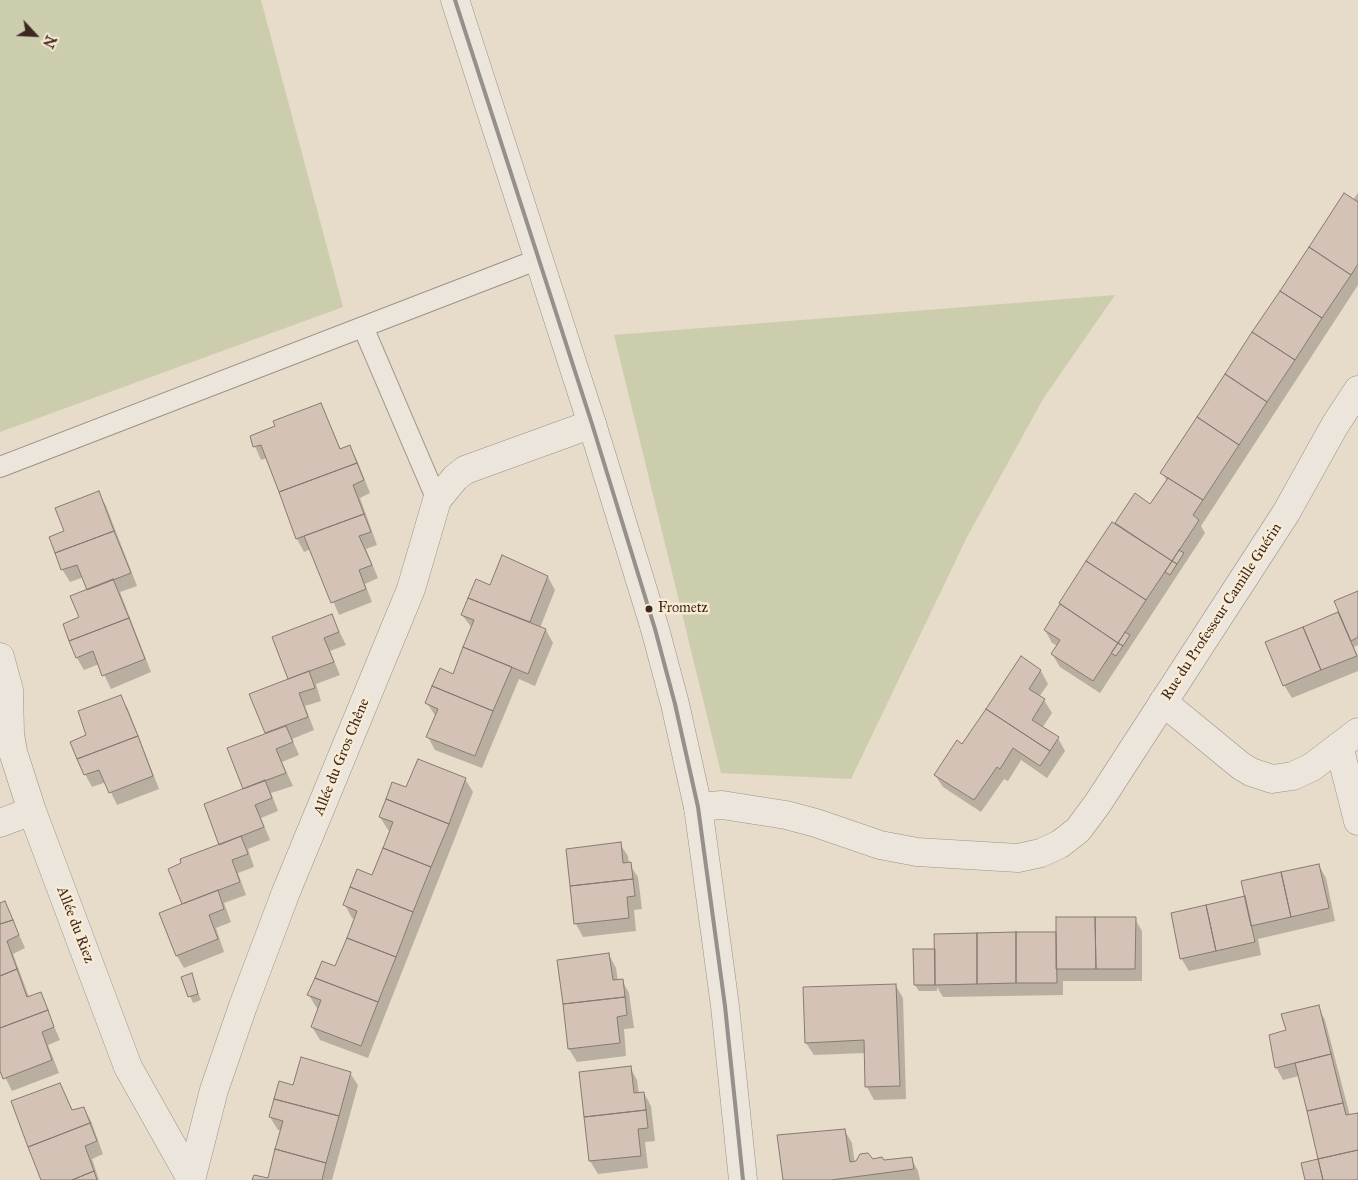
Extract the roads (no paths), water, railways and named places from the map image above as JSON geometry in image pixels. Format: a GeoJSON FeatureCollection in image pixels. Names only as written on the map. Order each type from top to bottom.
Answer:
{"type":"FeatureCollection","features":[{"type":"Feature","properties":{"kind":"street"},"geometry":{"type":"LineString","coordinates":[[455,0],[592,424],[664,661],[698,807],[744,1180]]}},
{"type":"Feature","properties":{"kind":"street","name":"Rue du Professeur Camille Guérin"},"geometry":{"type":"LineString","coordinates":[[698,807],[722,806],[753,809],[816,823],[880,845],[963,856],[1018,858],[1041,853],[1060,844],[1078,830],[1163,702],[1286,513],[1331,431],[1358,390]]}},
{"type":"Feature","properties":{"kind":"street","name":"Allée du Gros Chêne"},"geometry":{"type":"LineString","coordinates":[[191,1179],[214,1090],[243,1006],[286,892],[411,589],[437,500],[450,483],[465,470],[592,424]]}},
{"type":"Feature","properties":{"kind":"street","name":"Allée du Riez"},"geometry":{"type":"LineString","coordinates":[[0,657],[9,690],[10,734],[13,752],[32,811],[128,1067],[191,1179]]}},
{"type":"Feature","properties":{"kind":"street"},"geometry":{"type":"LineString","coordinates":[[1163,702],[1241,766],[1251,772],[1272,779],[1293,776],[1303,772],[1349,739],[1358,821]]}},
{"type":"Feature","properties":{"kind":"street"},"geometry":{"type":"LineString","coordinates":[[0,823],[32,811]]}},
{"type":"Feature","properties":{"kind":"lane"},"geometry":{"type":"LineString","coordinates":[[0,467],[539,259]]}},
{"type":"Feature","properties":{"kind":"lane"},"geometry":{"type":"LineString","coordinates":[[363,326],[437,500]]}},
{"type":"Feature","properties":{"kind":"place","name":"Frometz"},"geometry":{"type":"Point","coordinates":[649,609]}}]}
